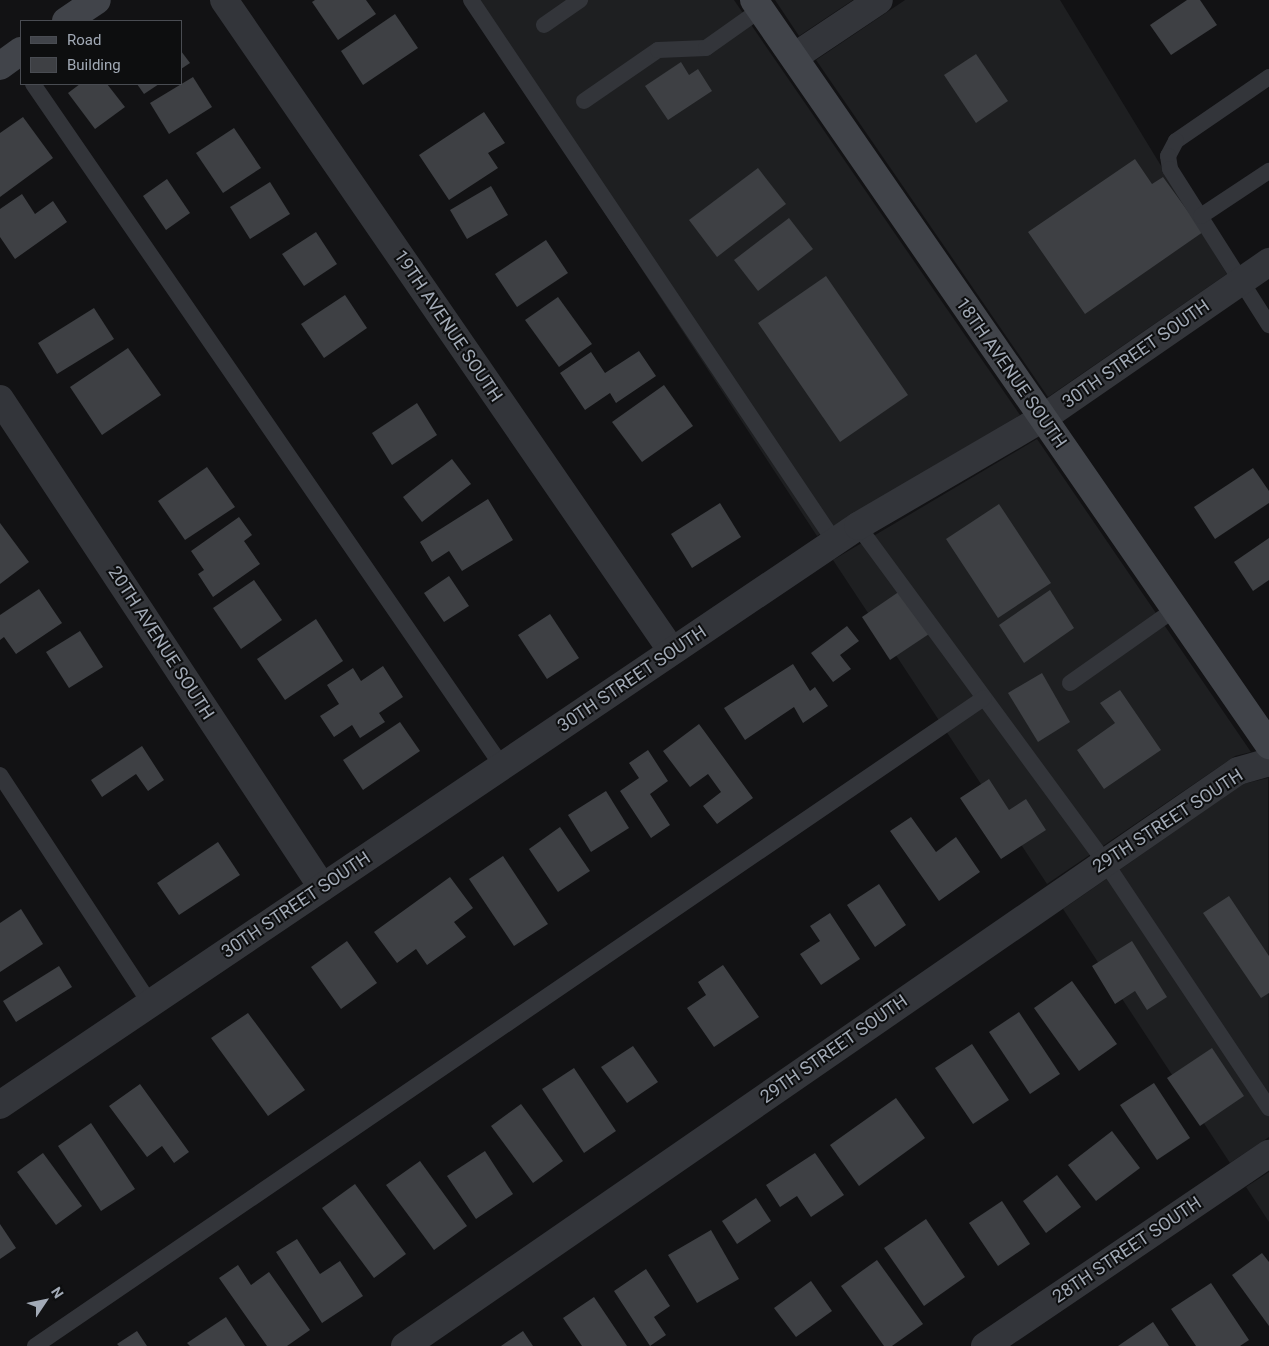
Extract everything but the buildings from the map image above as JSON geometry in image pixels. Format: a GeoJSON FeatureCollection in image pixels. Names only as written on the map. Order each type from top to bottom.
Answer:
{"type":"FeatureCollection","features":[{"type":"Feature","properties":{"kind":"street"},"geometry":{"type":"LineString","coordinates":[[67,20],[97,0]]}},
{"type":"Feature","properties":{"kind":"street","name":"19TH AVENUE SOUTH"},"geometry":{"type":"LineString","coordinates":[[224,0],[672,652]]}},
{"type":"Feature","properties":{"kind":"street"},"geometry":{"type":"LineString","coordinates":[[794,57],[879,0]]}},
{"type":"Feature","properties":{"kind":"street","name":"18TH AVENUE SOUTH"},"geometry":{"type":"LineString","coordinates":[[757,5],[1269,745]]}},
{"type":"Feature","properties":{"kind":"street","name":"30TH STREET SOUTH"},"geometry":{"type":"LineString","coordinates":[[0,1105],[858,526],[1043,418],[1269,262]]}},
{"type":"Feature","properties":{"kind":"street","name":"20TH AVENUE SOUTH"},"geometry":{"type":"LineString","coordinates":[[0,399],[322,887]]}},
{"type":"Feature","properties":{"kind":"street","name":"29TH STREET SOUTH"},"geometry":{"type":"LineString","coordinates":[[404,1346],[1238,771],[1269,762]]}},
{"type":"Feature","properties":{"kind":"street","name":"28TH STREET SOUTH"},"geometry":{"type":"LineString","coordinates":[[985,1346],[1269,1154]]}},
{"type":"Feature","properties":{"kind":"lane"},"geometry":{"type":"LineString","coordinates":[[471,0],[835,542]]}},
{"type":"Feature","properties":{"kind":"lane"},"geometry":{"type":"LineString","coordinates":[[544,25],[580,0]]}},
{"type":"Feature","properties":{"kind":"lane"},"geometry":{"type":"LineString","coordinates":[[584,101],[658,50],[706,48],[757,5]]}},
{"type":"Feature","properties":{"kind":"lane"},"geometry":{"type":"LineString","coordinates":[[1269,76],[1176,141],[1168,156],[1170,169],[1269,325]]}},
{"type":"Feature","properties":{"kind":"lane"},"geometry":{"type":"LineString","coordinates":[[35,85],[502,766]]}},
{"type":"Feature","properties":{"kind":"lane"},"geometry":{"type":"LineString","coordinates":[[1200,216],[1269,171]]}},
{"type":"Feature","properties":{"kind":"lane"},"geometry":{"type":"LineString","coordinates":[[858,526],[1105,862],[1269,1108]]}},
{"type":"Feature","properties":{"kind":"lane"},"geometry":{"type":"LineString","coordinates":[[1070,683],[1175,609]]}},
{"type":"Feature","properties":{"kind":"lane"},"geometry":{"type":"LineString","coordinates":[[35,1346],[984,698]]}},
{"type":"Feature","properties":{"kind":"lane"},"geometry":{"type":"LineString","coordinates":[[0,775],[150,1003]]}},
{"type":"Feature","properties":{"kind":"shaded area"},"geometry":{"type":"Polygon","coordinates":[[[465,0],[734,0],[1020,415],[817,536],[465,0]]]}},
{"type":"Feature","properties":{"kind":"shaded area"},"geometry":{"type":"Polygon","coordinates":[[[775,0],[853,0],[799,36],[775,0]]]}},
{"type":"Feature","properties":{"kind":"shaded area"},"geometry":{"type":"Polygon","coordinates":[[[905,0],[1060,0],[1227,274],[1048,397],[816,60],[905,0]]]}},
{"type":"Feature","properties":{"kind":"shaded area"},"geometry":{"type":"Polygon","coordinates":[[[1037,439],[1251,752],[1235,756],[1047,884],[833,560],[1037,439]]]}},
{"type":"Feature","properties":{"kind":"shaded area"},"geometry":{"type":"Polygon","coordinates":[[[1268,778],[1269,1137],[1230,1163],[1063,909],[1243,784],[1268,778]]]}},
{"type":"Feature","properties":{"kind":"shaded area"},"geometry":{"type":"Polygon","coordinates":[[[1269,1172],[1269,1222],[1246,1187],[1269,1172]]]}}]}
